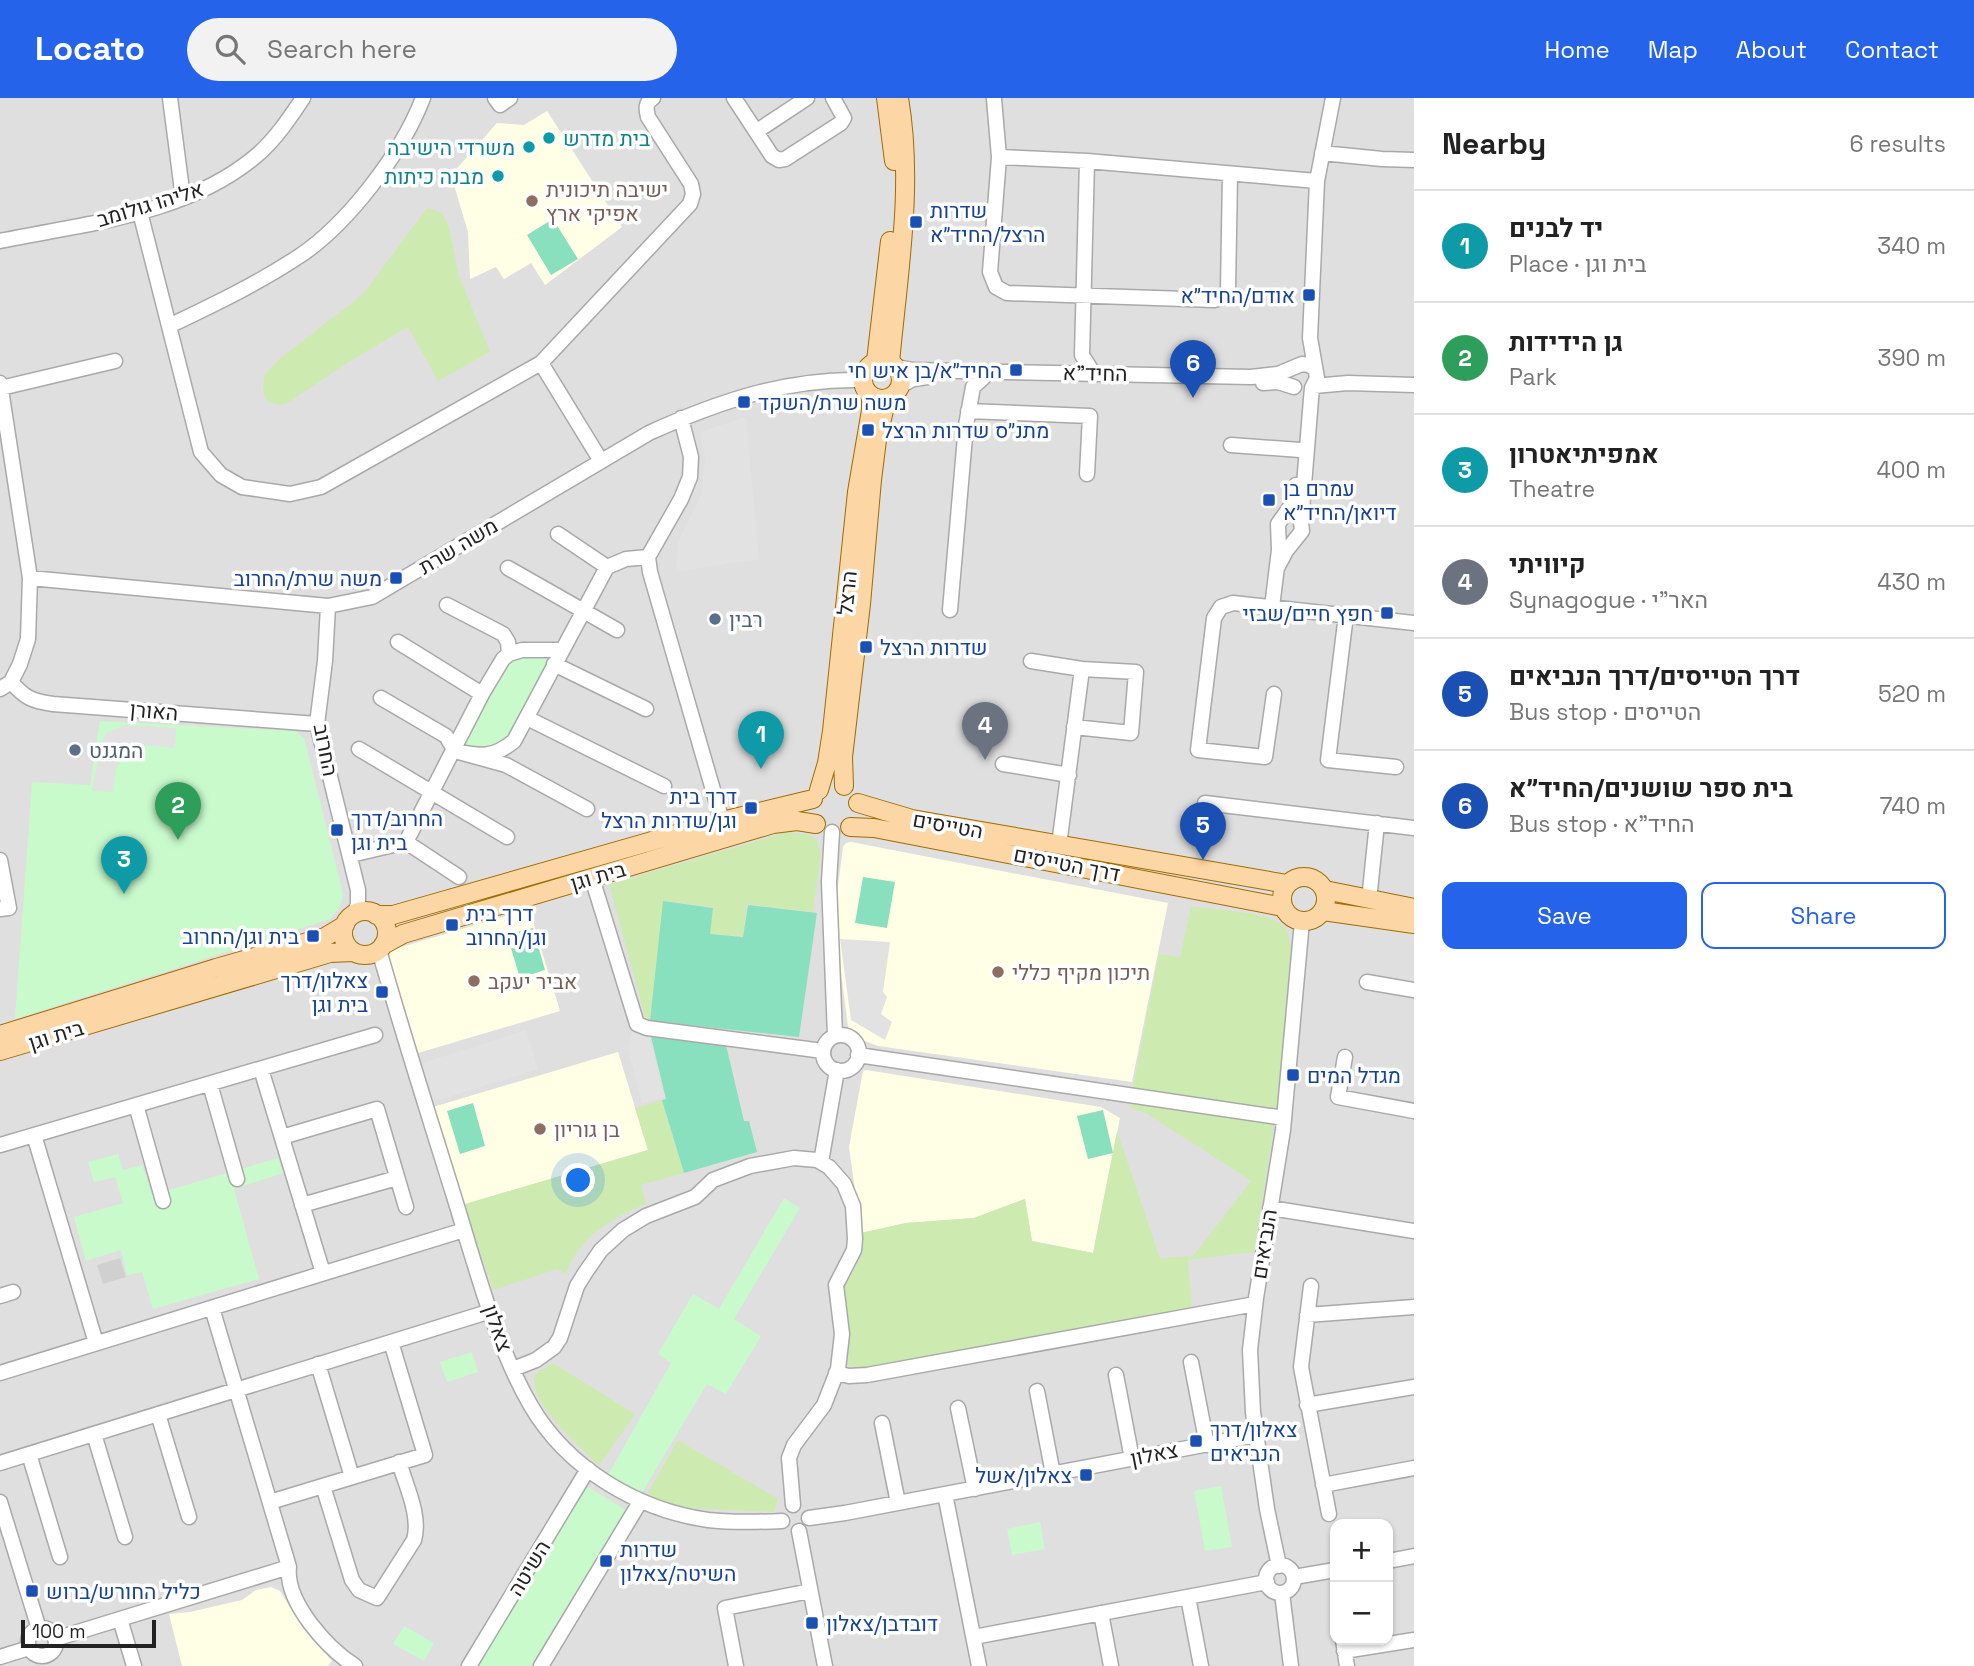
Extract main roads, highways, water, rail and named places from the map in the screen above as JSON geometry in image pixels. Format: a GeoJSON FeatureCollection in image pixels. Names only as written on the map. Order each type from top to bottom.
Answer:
{"type":"FeatureCollection","features":[{"type":"Feature","properties":{"kind":"main road"},"geometry":{"type":"LineString","coordinates":[[886,98],[893,152],[894,197],[887,364]]}},
{"type":"Feature","properties":{"kind":"main road"},"geometry":{"type":"LineString","coordinates":[[887,364],[906,197],[905,151],[899,98]]}},
{"type":"Feature","properties":{"kind":"main road"},"geometry":{"type":"LineString","coordinates":[[887,364],[900,373],[886,394],[866,392],[862,380],[866,368],[887,364]]}},
{"type":"Feature","properties":{"kind":"main road","name":"הרצל"},"geometry":{"type":"LineString","coordinates":[[844,786],[843,757],[872,480],[886,394]]}},
{"type":"Feature","properties":{"kind":"main road","name":"הרצל"},"geometry":{"type":"LineString","coordinates":[[816,794],[827,763],[832,732],[857,492],[871,410],[886,394]]}},
{"type":"Feature","properties":{"kind":"main road"},"geometry":{"type":"LineString","coordinates":[[829,785],[844,786],[853,793],[858,803],[857,817],[850,827],[840,832],[824,828],[811,810],[816,794],[829,785]]}},
{"type":"Feature","properties":{"kind":"main road","name":"בית וגן"},"geometry":{"type":"LineString","coordinates":[[375,914],[393,915],[816,794]]}},
{"type":"Feature","properties":{"kind":"main road","name":"הטייסים"},"geometry":{"type":"LineString","coordinates":[[858,803],[912,819],[1287,884]]}},
{"type":"Feature","properties":{"kind":"main road","name":"בית וגן"},"geometry":{"type":"LineString","coordinates":[[0,1051],[330,953],[371,950],[403,934],[773,824],[797,821],[824,828]]}},
{"type":"Feature","properties":{"kind":"main road","name":"דרך הטייסים"},"geometry":{"type":"LineString","coordinates":[[850,827],[874,828],[1283,907]]}},
{"type":"Feature","properties":{"kind":"main road"},"geometry":{"type":"LineString","coordinates":[[1306,876],[1319,882],[1325,890],[1323,911],[1312,919],[1302,921],[1292,918],[1283,907],[1282,893],[1287,884],[1306,876]]}},
{"type":"Feature","properties":{"kind":"main road"},"geometry":{"type":"LineString","coordinates":[[1325,890],[1414,908]]}},
{"type":"Feature","properties":{"kind":"main road"},"geometry":{"type":"LineString","coordinates":[[1323,911],[1414,924]]}},
{"type":"Feature","properties":{"kind":"main road"},"geometry":{"type":"LineString","coordinates":[[363,912],[375,914],[386,929],[371,950],[344,938],[349,920],[363,912]]}},
{"type":"Feature","properties":{"kind":"main road","name":"בית וגן"},"geometry":{"type":"LineString","coordinates":[[0,1035],[325,937],[349,920]]}},
{"type":"Feature","properties":{"kind":"place","name":"בית מדרש"},"geometry":{"type":"Point","coordinates":[549,138]}},
{"type":"Feature","properties":{"kind":"place","name":"משרדי הישיבה"},"geometry":{"type":"Point","coordinates":[529,147]}},
{"type":"Feature","properties":{"kind":"place","name":"מבנה כיתות"},"geometry":{"type":"Point","coordinates":[498,176]}},
{"type":"Feature","properties":{"kind":"place","name":"ישיבה תיכונית אפיקי ארץ"},"geometry":{"type":"Point","coordinates":[532,201]}},
{"type":"Feature","properties":{"kind":"place","name":"שדרות הרצל/החיד״א"},"geometry":{"type":"Point","coordinates":[916,222]}},
{"type":"Feature","properties":{"kind":"place","name":"אודם/החיד״א"},"geometry":{"type":"Point","coordinates":[1309,295]}},
{"type":"Feature","properties":{"kind":"place","name":"החיד״א/בן איש חי"},"geometry":{"type":"Point","coordinates":[1016,370]}},
{"type":"Feature","properties":{"kind":"place","name":"בית ספר שושנים/החיד״א"},"geometry":{"type":"Point","coordinates":[1193,398]}},
{"type":"Feature","properties":{"kind":"place","name":"משה שרת/השקד"},"geometry":{"type":"Point","coordinates":[744,402]}},
{"type":"Feature","properties":{"kind":"place","name":"מתנ״ס שדרות הרצל"},"geometry":{"type":"Point","coordinates":[868,430]}},
{"type":"Feature","properties":{"kind":"place","name":"עמרם בן דיואן/החיד״א"},"geometry":{"type":"Point","coordinates":[1269,500]}},
{"type":"Feature","properties":{"kind":"place","name":"משה שרת/החרוב"},"geometry":{"type":"Point","coordinates":[396,578]}},
{"type":"Feature","properties":{"kind":"place","name":"חפץ חיים/שבזי"},"geometry":{"type":"Point","coordinates":[1387,613]}},
{"type":"Feature","properties":{"kind":"place","name":"רבין"},"geometry":{"type":"Point","coordinates":[715,619]}},
{"type":"Feature","properties":{"kind":"place","name":"שדרות הרצל"},"geometry":{"type":"Point","coordinates":[866,647]}},
{"type":"Feature","properties":{"kind":"place","name":"המגנט"},"geometry":{"type":"Point","coordinates":[75,750]}},
{"type":"Feature","properties":{"kind":"place","name":"קיוויתי"},"geometry":{"type":"Point","coordinates":[985,760]}},
{"type":"Feature","properties":{"kind":"place","name":"יד לבנים"},"geometry":{"type":"Point","coordinates":[761,769]}},
{"type":"Feature","properties":{"kind":"place","name":"דרך בית וגן/שדרות הרצל"},"geometry":{"type":"Point","coordinates":[751,808]}},
{"type":"Feature","properties":{"kind":"place","name":"החרוב/דרך בית וגן"},"geometry":{"type":"Point","coordinates":[337,830]}},
{"type":"Feature","properties":{"kind":"place","name":"גן הידידות"},"geometry":{"type":"Point","coordinates":[178,840]}},
{"type":"Feature","properties":{"kind":"place","name":"דרך הטייסים/דרך הנביאים"},"geometry":{"type":"Point","coordinates":[1203,860]}},
{"type":"Feature","properties":{"kind":"place","name":"אמפיתיאטרון"},"geometry":{"type":"Point","coordinates":[124,894]}},
{"type":"Feature","properties":{"kind":"place","name":"דרך בית וגן/החרוב"},"geometry":{"type":"Point","coordinates":[452,925]}},
{"type":"Feature","properties":{"kind":"place","name":"בית וגן/החרוב"},"geometry":{"type":"Point","coordinates":[313,936]}},
{"type":"Feature","properties":{"kind":"place","name":"תיכון מקיף כללי"},"geometry":{"type":"Point","coordinates":[998,972]}},
{"type":"Feature","properties":{"kind":"place","name":"אביר יעקב"},"geometry":{"type":"Point","coordinates":[474,981]}},
{"type":"Feature","properties":{"kind":"place","name":"צאלון/דרך בית וגן"},"geometry":{"type":"Point","coordinates":[382,992]}},
{"type":"Feature","properties":{"kind":"place","name":"מגדל המים"},"geometry":{"type":"Point","coordinates":[1293,1075]}},
{"type":"Feature","properties":{"kind":"place","name":"בן גוריון"},"geometry":{"type":"Point","coordinates":[540,1129]}},
{"type":"Feature","properties":{"kind":"place","name":"צאלון/דרך הנביאים"},"geometry":{"type":"Point","coordinates":[1196,1441]}},
{"type":"Feature","properties":{"kind":"place","name":"צאלון/אשל"},"geometry":{"type":"Point","coordinates":[1086,1475]}},
{"type":"Feature","properties":{"kind":"place","name":"שדרות השיטה/צאלון"},"geometry":{"type":"Point","coordinates":[606,1561]}},
{"type":"Feature","properties":{"kind":"place","name":"כליל החורש/ברוש"},"geometry":{"type":"Point","coordinates":[32,1591]}},
{"type":"Feature","properties":{"kind":"place","name":"דובדבן/צאלון"},"geometry":{"type":"Point","coordinates":[812,1623]}}]}
